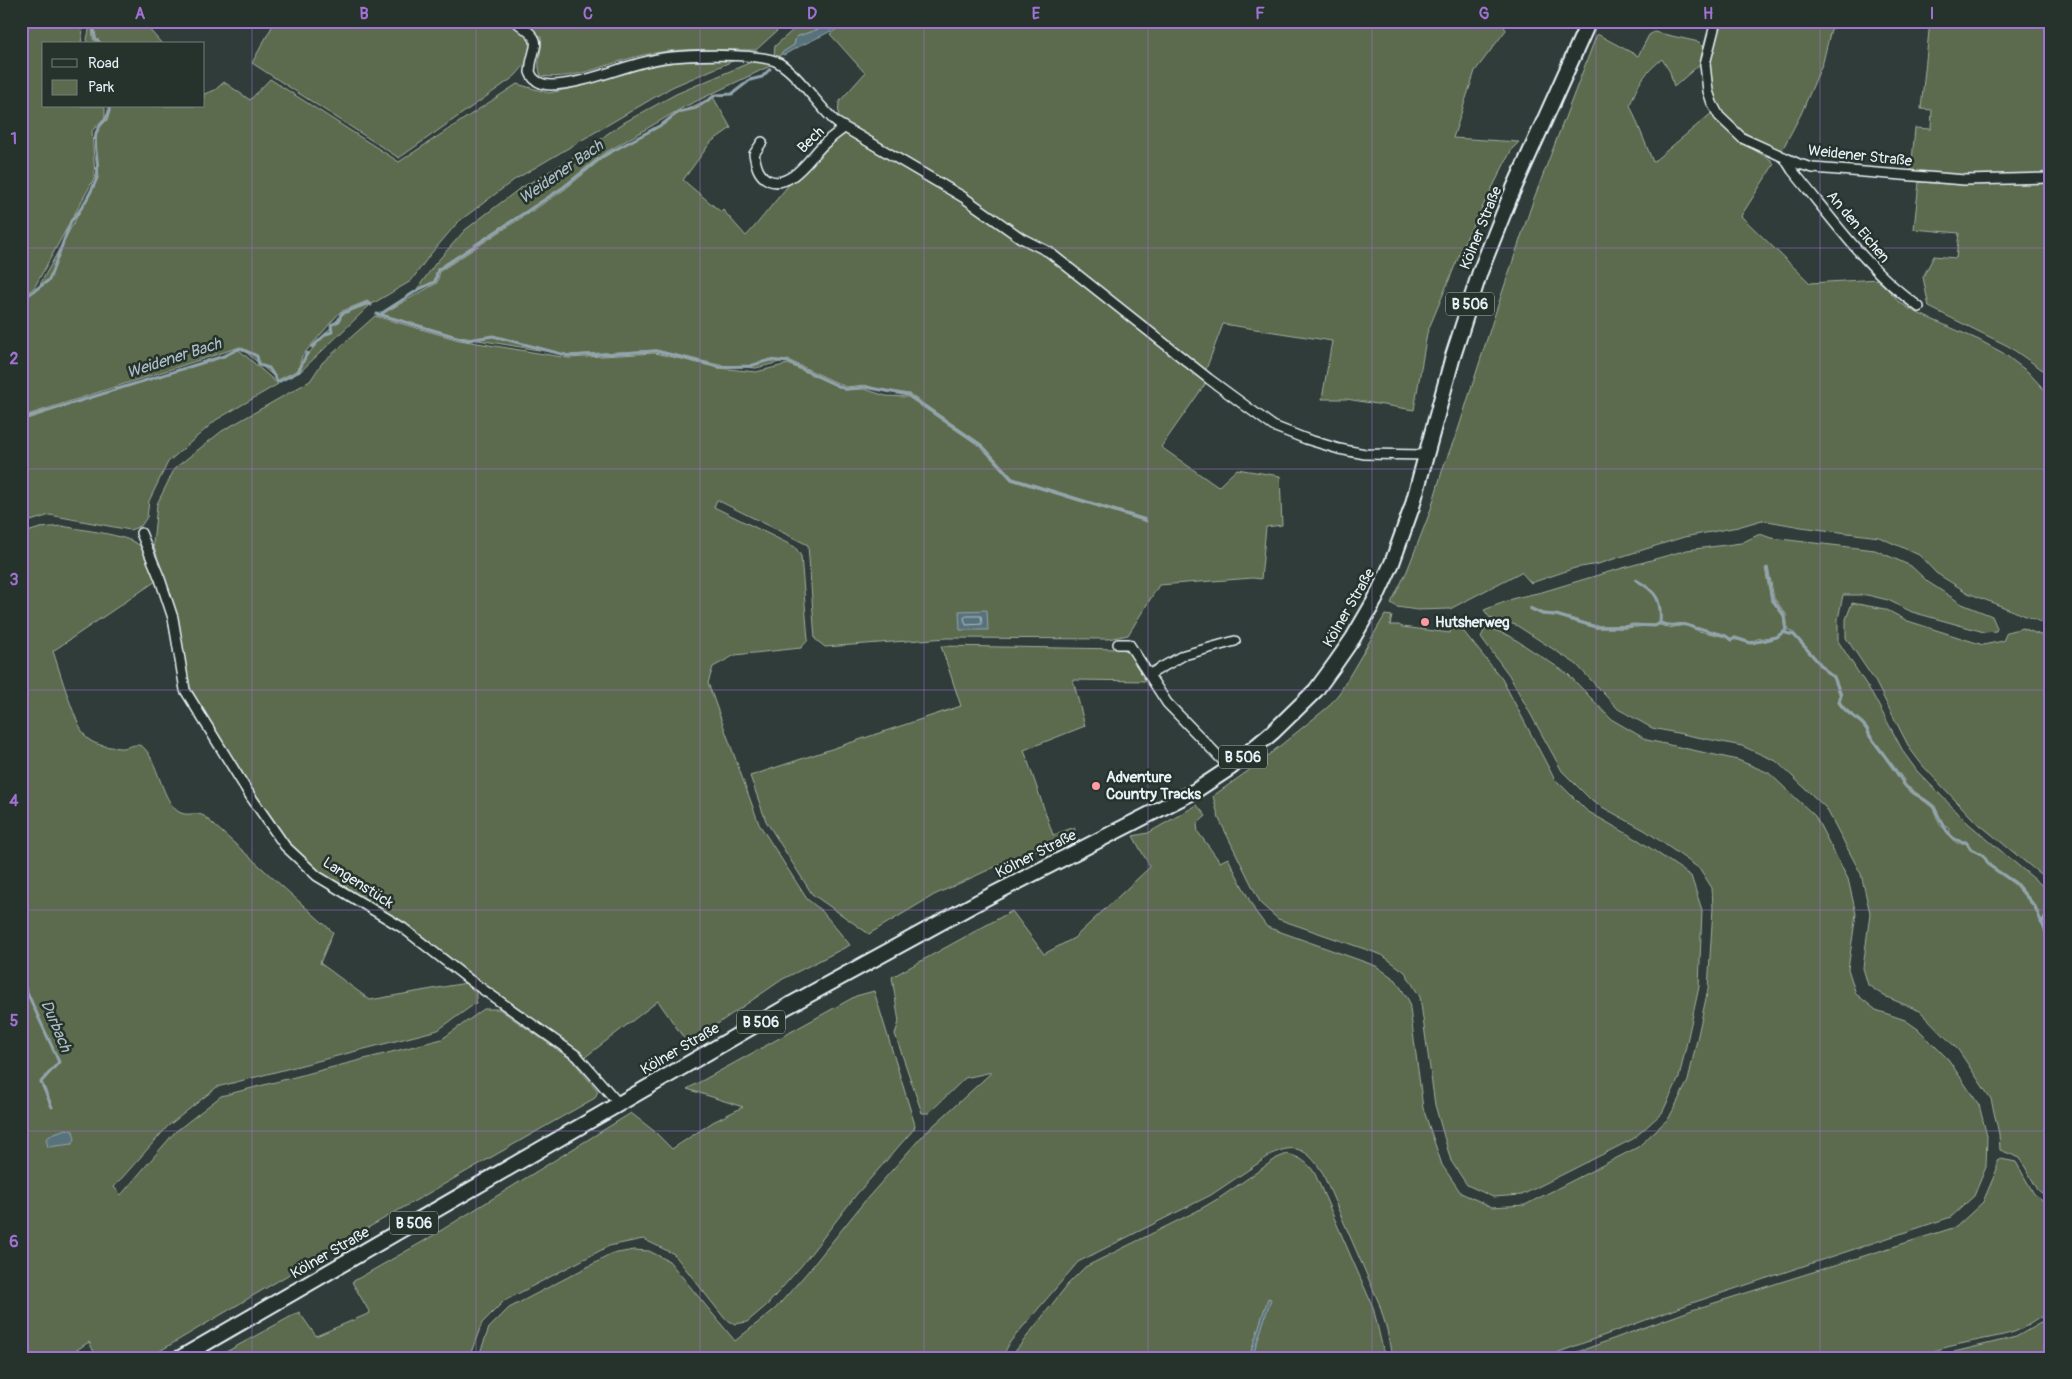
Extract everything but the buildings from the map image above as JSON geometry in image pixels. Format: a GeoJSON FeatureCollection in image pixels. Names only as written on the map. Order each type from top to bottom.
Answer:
{"type":"FeatureCollection","features":[{"type":"Feature","properties":{"kind":"main road","name":"Kölner Straße"},"geometry":{"type":"LineString","coordinates":[[180,1358],[874,958],[980,901],[1195,791],[1230,768],[1273,732],[1316,690],[1353,638],[1375,600],[1402,540],[1453,356],[1480,272],[1510,197],[1590,21]]}},
{"type":"Feature","properties":{"kind":"street","name":"Bech"},"geometry":{"type":"LineString","coordinates":[[515,21],[534,37],[536,49],[530,65],[530,72],[534,80],[545,85],[570,82],[661,59],[678,57],[765,58],[775,60],[789,70],[824,112],[844,128],[824,143],[793,176],[780,182],[768,180],[756,168],[754,154],[762,142]]}},
{"type":"Feature","properties":{"kind":"street","name":"Weidener Straße"},"geometry":{"type":"LineString","coordinates":[[1716,21],[1705,64],[1705,76],[1712,103],[1719,116],[1742,138],[1799,164],[1813,168],[1965,180],[2051,178]]}},
{"type":"Feature","properties":{"kind":"street"},"geometry":{"type":"LineString","coordinates":[[844,128],[963,197],[1021,238],[1049,252],[1273,426],[1330,447],[1364,454],[1426,455]]}},
{"type":"Feature","properties":{"kind":"street","name":"An den Eichen"},"geometry":{"type":"LineString","coordinates":[[1784,157],[1792,170],[1876,270],[1900,294],[1919,307]]}},
{"type":"Feature","properties":{"kind":"street","name":"Langenstück"},"geometry":{"type":"LineString","coordinates":[[141,533],[160,578],[173,618],[185,690],[251,797],[285,846],[317,876],[403,928],[471,982],[577,1056],[619,1104]]}},
{"type":"Feature","properties":{"kind":"street"},"geometry":{"type":"LineString","coordinates":[[1150,674],[1184,655],[1235,641]]}},
{"type":"Feature","properties":{"kind":"street"},"geometry":{"type":"LineString","coordinates":[[1118,644],[1129,644],[1167,703],[1230,768]]}},
{"type":"Feature","properties":{"kind":"green space"},"geometry":{"type":"Polygon","coordinates":[[[21,21],[84,21],[81,42],[42,42],[42,108],[105,108],[105,117],[92,131],[95,177],[34,288],[21,297],[21,21]]]}},
{"type":"Feature","properties":{"kind":"green space"},"geometry":{"type":"Polygon","coordinates":[[[91,21],[142,21],[160,42],[101,42],[96,38],[94,22],[92,22],[93,39],[96,42],[86,42],[91,21]]]}},
{"type":"Feature","properties":{"kind":"green space"},"geometry":{"type":"Polygon","coordinates":[[[317,21],[509,21],[525,35],[531,47],[527,61],[514,77],[399,158],[252,63],[274,23],[303,24],[317,21]]]}},
{"type":"Feature","properties":{"kind":"green space"},"geometry":{"type":"Polygon","coordinates":[[[521,21],[788,21],[756,50],[675,50],[636,57],[582,73],[555,77],[541,76],[539,61],[541,37],[521,21]]]}},
{"type":"Feature","properties":{"kind":"green space"},"geometry":{"type":"Polygon","coordinates":[[[803,21],[832,21],[824,27],[796,37],[794,45],[778,57],[774,55],[775,46],[803,21]]]}},
{"type":"Feature","properties":{"kind":"green space"},"geometry":{"type":"Polygon","coordinates":[[[847,21],[1501,21],[1506,30],[1475,71],[1453,138],[1519,142],[1512,149],[1466,239],[1427,333],[1414,410],[1346,399],[1322,399],[1332,341],[1223,324],[1205,372],[1050,250],[966,195],[838,120],[839,102],[865,73],[830,34],[847,21]]]}},
{"type":"Feature","properties":{"kind":"green space"},"geometry":{"type":"Polygon","coordinates":[[[1720,21],[1859,21],[1831,29],[1823,62],[1801,114],[1781,152],[1741,130],[1721,111],[1714,99],[1710,84],[1709,61],[1720,21]]]}},
{"type":"Feature","properties":{"kind":"green space"},"geometry":{"type":"Polygon","coordinates":[[[1930,21],[2051,21],[2051,174],[1967,175],[1911,172],[1915,128],[1931,129],[1932,110],[1921,109],[1930,21]]]}},
{"type":"Feature","properties":{"kind":"green space"},"geometry":{"type":"Polygon","coordinates":[[[1654,32],[1699,42],[1705,48],[1701,63],[1674,87],[1670,72],[1662,59],[1642,79],[1636,90],[1630,105],[1653,162],[1713,112],[1731,134],[1771,160],[1774,164],[1741,216],[1810,283],[1879,279],[1899,302],[1915,312],[1979,340],[2003,353],[2028,372],[2051,397],[2051,626],[1968,593],[1936,573],[1919,555],[1879,537],[1762,520],[1738,527],[1684,537],[1598,564],[1575,568],[1531,583],[1521,572],[1450,609],[1417,610],[1397,607],[1391,603],[1407,571],[1430,512],[1533,201],[1597,34],[1638,56],[1649,35],[1654,32]]]}},
{"type":"Feature","properties":{"kind":"green space"},"geometry":{"type":"Polygon","coordinates":[[[735,60],[672,87],[514,180],[458,222],[411,281],[372,304],[367,301],[340,312],[302,356],[298,370],[278,380],[240,347],[21,417],[21,300],[37,290],[98,178],[95,132],[108,119],[109,108],[205,108],[205,94],[215,90],[224,82],[250,100],[270,79],[399,162],[517,84],[549,93],[591,84],[647,67],[677,62],[735,60]]]}},
{"type":"Feature","properties":{"kind":"green space"},"geometry":{"type":"Polygon","coordinates":[[[756,60],[772,62],[768,67],[684,107],[603,154],[562,187],[437,269],[434,281],[417,289],[435,264],[465,230],[519,189],[592,147],[625,122],[676,94],[756,60]]]}},
{"type":"Feature","properties":{"kind":"green space"},"geometry":{"type":"Polygon","coordinates":[[[713,97],[731,128],[711,142],[683,180],[721,212],[723,210],[746,236],[824,147],[837,138],[848,134],[904,165],[1048,254],[1208,380],[1161,447],[1218,487],[1237,469],[1280,476],[1282,525],[1266,527],[1261,579],[1159,585],[1128,635],[1108,639],[947,638],[825,647],[815,639],[808,545],[717,500],[714,507],[795,547],[801,556],[808,640],[801,648],[735,655],[713,667],[708,683],[759,824],[807,899],[821,910],[850,945],[783,979],[688,1044],[658,1001],[584,1058],[320,872],[289,842],[255,793],[189,689],[177,616],[153,544],[157,504],[175,468],[222,431],[310,381],[322,363],[375,316],[459,340],[568,358],[655,353],[719,368],[756,372],[788,364],[845,390],[864,389],[886,396],[908,397],[981,447],[1011,480],[1147,522],[1146,519],[1013,478],[983,445],[909,394],[887,392],[865,385],[846,387],[788,360],[756,368],[719,365],[656,350],[569,355],[460,337],[382,314],[437,283],[440,271],[564,190],[604,157],[685,110],[713,97]]]}},
{"type":"Feature","properties":{"kind":"green space"},"geometry":{"type":"Polygon","coordinates":[[[1919,182],[1963,185],[2051,182],[2051,373],[2047,373],[2008,346],[1929,307],[1923,277],[1934,256],[1956,258],[1959,233],[1914,229],[1919,182]]]}},
{"type":"Feature","properties":{"kind":"green space"},"geometry":{"type":"Polygon","coordinates":[[[367,305],[369,306],[299,373],[305,358],[342,314],[367,305]]]}},
{"type":"Feature","properties":{"kind":"green space"},"geometry":{"type":"Polygon","coordinates":[[[239,350],[278,384],[216,420],[168,462],[149,501],[147,517],[141,526],[130,530],[50,515],[21,524],[21,421],[239,350]]]}},
{"type":"Feature","properties":{"kind":"green space"},"geometry":{"type":"Polygon","coordinates":[[[62,526],[114,535],[134,542],[146,553],[156,581],[53,651],[73,712],[88,739],[107,747],[142,746],[150,755],[173,807],[182,813],[204,816],[333,932],[320,963],[370,1000],[466,983],[476,991],[476,1003],[438,1030],[217,1087],[168,1126],[114,1187],[121,1195],[175,1132],[221,1096],[442,1039],[484,1009],[499,1009],[572,1060],[598,1091],[595,1098],[357,1234],[148,1358],[97,1358],[89,1342],[69,1355],[70,1358],[21,1358],[21,534],[40,528],[62,526]]]}},
{"type":"Feature","properties":{"kind":"green space"},"geometry":{"type":"Polygon","coordinates":[[[1760,534],[1771,538],[1875,550],[1911,566],[1928,582],[1962,604],[1992,616],[1997,628],[1996,631],[1984,632],[1912,612],[1888,600],[1867,595],[1843,595],[1838,619],[1838,641],[1873,695],[1904,753],[1917,771],[1969,824],[2051,893],[2051,910],[2041,921],[2036,906],[2016,882],[1990,865],[1983,854],[1971,849],[1967,842],[1958,841],[1951,836],[1949,829],[1942,823],[1935,806],[1904,784],[1904,780],[1871,736],[1869,730],[1843,706],[1840,701],[1842,695],[1834,676],[1829,673],[1794,633],[1788,630],[1786,614],[1774,598],[1768,567],[1765,568],[1771,600],[1783,616],[1785,631],[1777,636],[1757,639],[1751,642],[1686,624],[1668,625],[1660,622],[1655,625],[1596,626],[1556,614],[1543,613],[1530,607],[1530,609],[1542,615],[1556,616],[1596,628],[1660,625],[1669,628],[1685,625],[1699,631],[1726,637],[1731,641],[1736,640],[1748,643],[1768,641],[1783,633],[1794,636],[1828,675],[1833,677],[1840,696],[1838,703],[1841,708],[1864,727],[1903,785],[1933,808],[1940,825],[1947,831],[1950,837],[1957,843],[1966,843],[1970,850],[1982,855],[1989,866],[2014,884],[2034,907],[2048,937],[2051,949],[2051,1200],[2038,1190],[2020,1158],[2000,1150],[1999,1134],[1991,1099],[1959,1051],[1920,1011],[1884,996],[1868,985],[1863,968],[1870,913],[1861,874],[1826,808],[1776,761],[1742,746],[1652,728],[1618,709],[1576,664],[1516,625],[1490,618],[1484,610],[1515,598],[1687,550],[1741,543],[1760,534]]]}},
{"type":"Feature","properties":{"kind":"green space"},"geometry":{"type":"Polygon","coordinates":[[[1852,603],[1885,609],[1908,621],[1983,645],[2003,641],[2007,632],[2022,628],[2051,639],[2051,883],[1974,820],[1923,766],[1910,749],[1875,681],[1846,638],[1846,619],[1852,603]]]}},
{"type":"Feature","properties":{"kind":"green space"},"geometry":{"type":"Polygon","coordinates":[[[1385,615],[1392,616],[1390,625],[1450,633],[1451,625],[1464,632],[1502,679],[1554,778],[1587,811],[1640,841],[1691,876],[1702,910],[1699,987],[1679,1078],[1662,1113],[1633,1139],[1522,1195],[1493,1197],[1467,1185],[1451,1161],[1435,1105],[1420,997],[1405,972],[1382,955],[1278,919],[1261,904],[1219,819],[1213,796],[1255,766],[1328,707],[1340,692],[1385,615]]]}},
{"type":"Feature","properties":{"kind":"green space"},"geometry":{"type":"Polygon","coordinates":[[[1486,627],[1510,636],[1568,674],[1611,719],[1647,740],[1738,760],[1769,773],[1815,816],[1848,879],[1856,914],[1848,969],[1856,994],[1876,1010],[1905,1020],[1918,1029],[1948,1059],[1979,1105],[1987,1136],[1986,1167],[1974,1196],[1951,1217],[1689,1304],[1543,1358],[1392,1358],[1387,1330],[1379,1303],[1322,1172],[1307,1154],[1295,1149],[1288,1149],[1272,1154],[1211,1195],[1078,1262],[1010,1342],[1002,1358],[478,1358],[489,1328],[509,1308],[612,1254],[634,1250],[649,1251],[669,1261],[735,1341],[775,1309],[864,1202],[923,1135],[992,1072],[965,1078],[929,1113],[922,1113],[895,1034],[899,1022],[892,977],[1012,911],[1044,954],[1074,938],[1150,867],[1133,836],[1148,833],[1197,805],[1206,816],[1197,824],[1198,832],[1220,862],[1228,858],[1255,911],[1267,927],[1376,966],[1396,980],[1409,1001],[1423,1108],[1442,1165],[1461,1193],[1492,1207],[1525,1205],[1638,1147],[1669,1118],[1688,1081],[1708,989],[1713,908],[1712,888],[1700,869],[1646,831],[1593,802],[1562,771],[1509,675],[1481,637],[1486,627]]]}},
{"type":"Feature","properties":{"kind":"green space"},"geometry":{"type":"Polygon","coordinates":[[[941,646],[1123,649],[1133,655],[1149,681],[1073,680],[1085,726],[1024,750],[1053,835],[1075,827],[1074,836],[1008,861],[934,895],[869,934],[812,894],[766,821],[750,776],[961,706],[941,646]]]}},
{"type":"Feature","properties":{"kind":"green space"},"geometry":{"type":"Polygon","coordinates":[[[2051,914],[2051,939],[2042,924],[2051,914]]]}},
{"type":"Feature","properties":{"kind":"green space"},"geometry":{"type":"Polygon","coordinates":[[[874,991],[915,1125],[914,1129],[856,1195],[802,1265],[767,1305],[747,1322],[735,1324],[725,1319],[674,1254],[643,1239],[609,1246],[504,1301],[482,1323],[469,1358],[215,1358],[299,1312],[316,1336],[370,1313],[352,1282],[424,1241],[631,1113],[654,1131],[672,1149],[713,1122],[743,1107],[687,1089],[856,996],[874,991]]]}},
{"type":"Feature","properties":{"kind":"green space"},"geometry":{"type":"Polygon","coordinates":[[[1287,1154],[1304,1161],[1315,1174],[1373,1307],[1385,1358],[1252,1358],[1270,1300],[1268,1299],[1249,1358],[1010,1358],[1068,1284],[1085,1267],[1197,1211],[1221,1197],[1277,1158],[1287,1154]]]}},
{"type":"Feature","properties":{"kind":"green space"},"geometry":{"type":"Polygon","coordinates":[[[2001,1159],[2016,1162],[2034,1194],[2051,1206],[2051,1310],[2019,1330],[2005,1335],[1937,1350],[1921,1358],[1561,1358],[1692,1310],[1956,1227],[1983,1202],[1997,1169],[1997,1161],[2001,1159]]]}},
{"type":"Feature","properties":{"kind":"green space"},"geometry":{"type":"Polygon","coordinates":[[[2051,1317],[2051,1358],[1929,1358],[2016,1337],[2051,1317]]]}},
{"type":"Feature","properties":{"kind":"water"},"geometry":{"type":"Polygon","coordinates":[[[832,21],[847,21],[784,55],[781,53],[794,45],[796,37],[824,27],[832,21]]]}},
{"type":"Feature","properties":{"kind":"water"},"geometry":{"type":"Polygon","coordinates":[[[987,610],[988,630],[960,630],[959,611],[987,610]]]}},
{"type":"Feature","properties":{"kind":"water"},"geometry":{"type":"Polygon","coordinates":[[[66,1129],[73,1131],[75,1139],[72,1144],[48,1147],[46,1139],[54,1133],[66,1129]]]}},
{"type":"Feature","properties":{"kind":"water"},"geometry":{"type":"Polygon","coordinates":[[[1268,1298],[1271,1299],[1252,1358],[1249,1358],[1268,1298]]]}},
{"type":"Feature","properties":{"kind":"waterway"},"geometry":{"type":"LineString","coordinates":[[93,22],[95,38],[99,42]]}},
{"type":"Feature","properties":{"kind":"waterway","name":"Weidener Bach"},"geometry":{"type":"LineString","coordinates":[[379,315],[418,290],[435,282],[438,270],[563,188],[603,156],[663,124],[678,112],[696,108],[716,95],[732,94],[750,80],[762,77],[770,69]]}},
{"type":"Feature","properties":{"kind":"waterway"},"geometry":{"type":"LineString","coordinates":[[21,300],[49,280],[71,221],[93,188],[98,172],[95,145],[96,134],[106,118],[109,108]]}},
{"type":"Feature","properties":{"kind":"waterway","name":"Weidener Bach"},"geometry":{"type":"LineString","coordinates":[[312,347],[326,334],[332,332],[331,325],[339,321],[341,314],[367,303],[371,305]]}},
{"type":"Feature","properties":{"kind":"waterway"},"geometry":{"type":"LineString","coordinates":[[377,314],[468,340],[493,336],[569,356],[656,351],[719,367],[750,366],[770,360],[788,362],[845,389],[865,387],[908,395],[982,446],[1012,479],[1145,520]]}},
{"type":"Feature","properties":{"kind":"waterway","name":"Weidener Bach"},"geometry":{"type":"LineString","coordinates":[[21,419],[224,356],[240,348],[257,356],[259,365],[269,368],[278,382],[298,372],[307,353]]}},
{"type":"Feature","properties":{"kind":"waterway"},"geometry":{"type":"LineString","coordinates":[[1767,569],[1772,599],[1784,615],[1786,632]]}},
{"type":"Feature","properties":{"kind":"waterway"},"geometry":{"type":"LineString","coordinates":[[1636,580],[1653,592],[1659,602],[1660,623]]}},
{"type":"Feature","properties":{"kind":"waterway"},"geometry":{"type":"LineString","coordinates":[[1531,609],[1542,614],[1556,615],[1596,627],[1655,626],[1660,623],[1683,625],[1726,636],[1731,640],[1735,638],[1751,643],[1777,637],[1783,632],[1794,635],[1829,674],[1834,677],[1841,695],[1839,702],[1842,707],[1865,726],[1907,788],[1934,808],[1946,830],[1954,839],[1966,842],[1971,849],[1983,855],[1990,866],[2015,883],[2035,907],[2051,944]]}},
{"type":"Feature","properties":{"kind":"waterway"},"geometry":{"type":"LineString","coordinates":[[2041,923],[2051,912]]}},
{"type":"Feature","properties":{"kind":"waterway","name":"Durbach"},"geometry":{"type":"LineString","coordinates":[[21,979],[59,1062],[41,1082],[52,1107]]}},
{"type":"Feature","properties":{"kind":"place","name":"Hutsherweg"},"geometry":{"type":"Point","coordinates":[1425,622]}},
{"type":"Feature","properties":{"kind":"place","name":"Adventure Country Tracks"},"geometry":{"type":"Point","coordinates":[1096,786]}}]}
